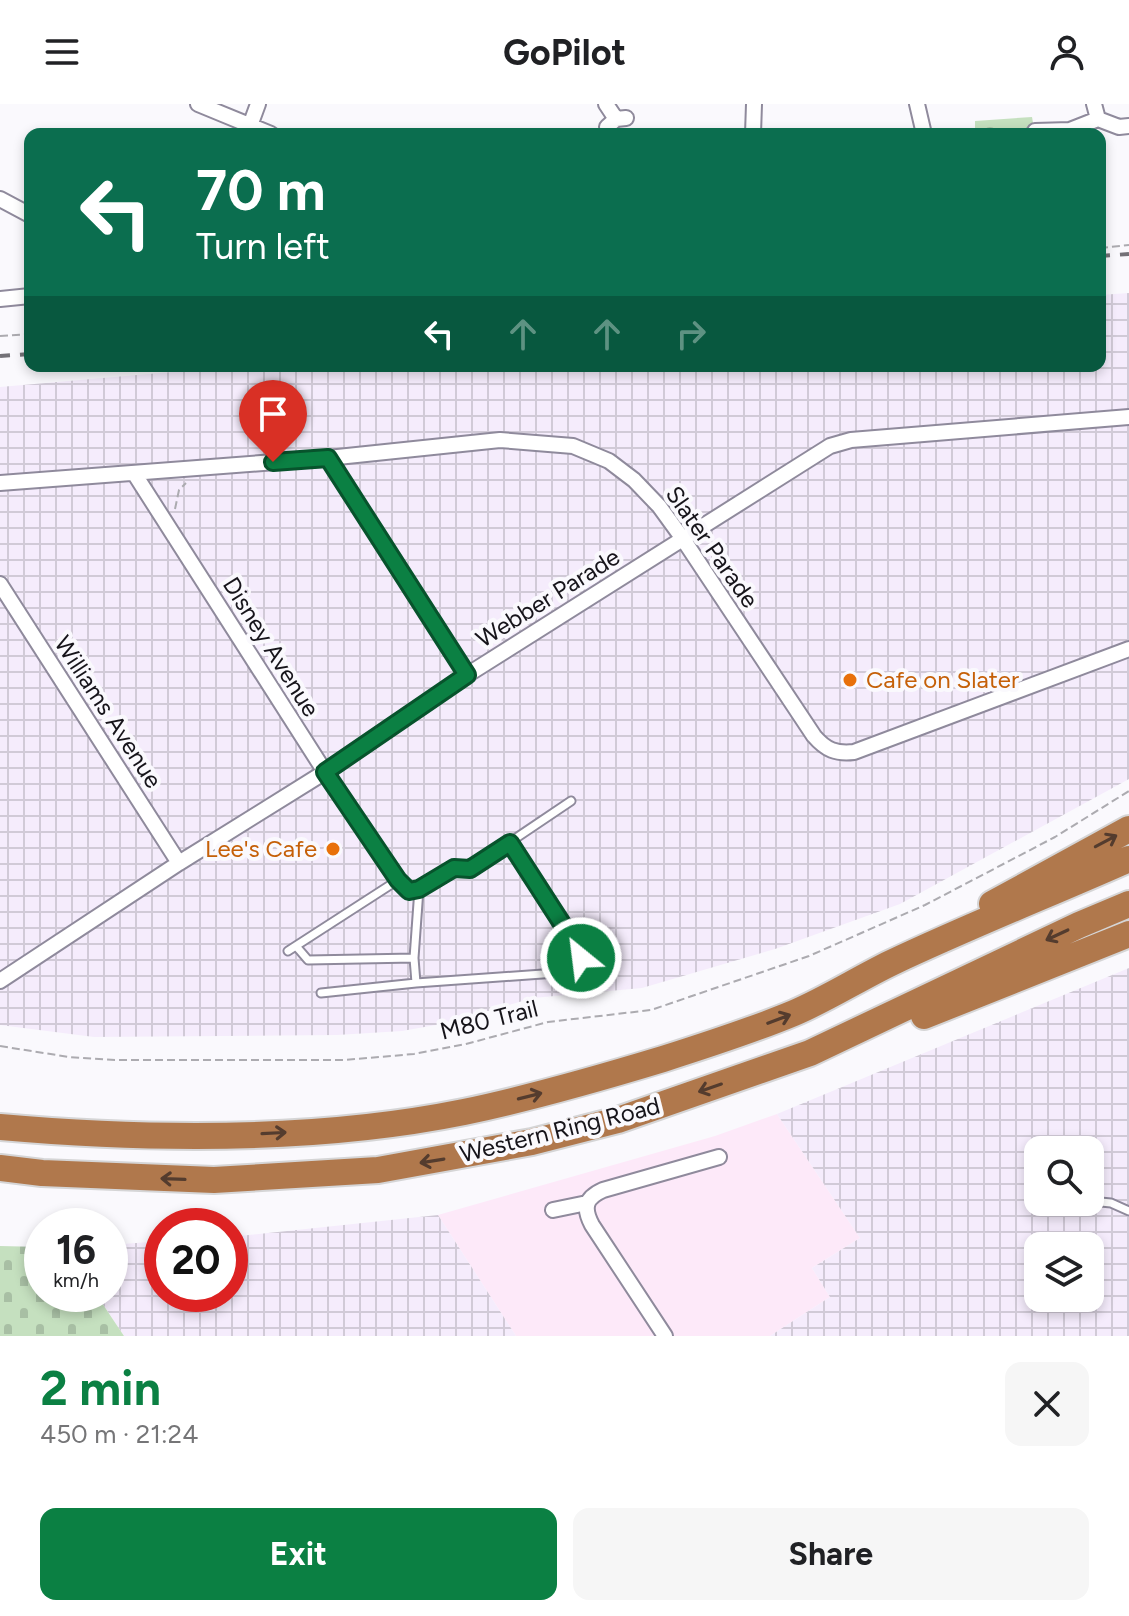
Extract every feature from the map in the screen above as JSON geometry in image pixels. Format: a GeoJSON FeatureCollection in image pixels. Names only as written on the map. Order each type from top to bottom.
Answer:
{"type":"FeatureCollection","features":[{"type":"Feature","properties":{"kind":"highway"},"geometry":{"type":"LineString","coordinates":[[892,962],[1057,866],[1129,829]]}},
{"type":"Feature","properties":{"kind":"highway","name":"Western Ring Road"},"geometry":{"type":"LineString","coordinates":[[0,1127],[119,1135],[216,1136],[368,1125],[462,1112],[618,1073],[795,1012],[892,962],[1129,859]]}},
{"type":"Feature","properties":{"kind":"highway","name":"Western Ring Road"},"geometry":{"type":"LineString","coordinates":[[0,1170],[214,1180],[378,1170],[532,1142],[618,1120],[810,1053],[1052,937],[1129,904]]}},
{"type":"Feature","properties":{"kind":"highway"},"geometry":{"type":"LineString","coordinates":[[810,1053],[924,1016],[1129,934]]}},
{"type":"Feature","properties":{"kind":"highway"},"geometry":{"type":"LineString","coordinates":[[0,1112],[216,1136]]}},
{"type":"Feature","properties":{"kind":"street"},"geometry":{"type":"LineString","coordinates":[[198,104],[244,128]]}},
{"type":"Feature","properties":{"kind":"street"},"geometry":{"type":"LineString","coordinates":[[249,128],[258,104]]}},
{"type":"Feature","properties":{"kind":"street"},"geometry":{"type":"LineString","coordinates":[[606,104],[616,121]]}},
{"type":"Feature","properties":{"kind":"street"},"geometry":{"type":"LineString","coordinates":[[753,128],[754,104]]}},
{"type":"Feature","properties":{"kind":"street"},"geometry":{"type":"LineString","coordinates":[[917,104],[923,128]]}},
{"type":"Feature","properties":{"kind":"street"},"geometry":{"type":"LineString","coordinates":[[1094,104],[1098,119]]}},
{"type":"Feature","properties":{"kind":"street"},"geometry":{"type":"LineString","coordinates":[[1075,128],[1098,119],[1119,127],[1129,126]]}},
{"type":"Feature","properties":{"kind":"street"},"geometry":{"type":"LineString","coordinates":[[0,199],[24,212]]}},
{"type":"Feature","properties":{"kind":"street"},"geometry":{"type":"LineString","coordinates":[[0,299],[24,297]]}},
{"type":"Feature","properties":{"kind":"street","name":"Webber Parade"},"geometry":{"type":"LineString","coordinates":[[0,981],[179,863],[325,772],[467,675],[830,446],[842,442],[1129,417]]}},
{"type":"Feature","properties":{"kind":"street","name":"Slater Parade"},"geometry":{"type":"LineString","coordinates":[[0,483],[328,458],[500,440],[573,446],[609,461],[634,480],[659,506],[805,723],[823,746],[834,752],[854,752],[1129,649]]}},
{"type":"Feature","properties":{"kind":"street"},"geometry":{"type":"LineString","coordinates":[[328,458],[467,675]]}},
{"type":"Feature","properties":{"kind":"street","name":"Disney Avenue"},"geometry":{"type":"LineString","coordinates":[[134,473],[373,843]]}},
{"type":"Feature","properties":{"kind":"street","name":"Williams Avenue"},"geometry":{"type":"LineString","coordinates":[[0,584],[179,863]]}},
{"type":"Feature","properties":{"kind":"street"},"geometry":{"type":"LineString","coordinates":[[665,1336],[592,1225],[587,1216],[587,1203],[603,1190],[719,1157]]}},
{"type":"Feature","properties":{"kind":"street"},"geometry":{"type":"LineString","coordinates":[[553,1210],[587,1203]]}},
{"type":"Feature","properties":{"kind":"lane"},"geometry":{"type":"LineString","coordinates":[[373,843],[398,880],[409,891],[419,889],[454,868],[470,869],[571,801]]}},
{"type":"Feature","properties":{"kind":"lane"},"geometry":{"type":"LineString","coordinates":[[321,993],[570,972],[581,958],[579,950],[510,843]]}},
{"type":"Feature","properties":{"kind":"lane"},"geometry":{"type":"LineString","coordinates":[[398,880],[292,949],[308,960],[414,958]]}},
{"type":"Feature","properties":{"kind":"lane"},"geometry":{"type":"LineString","coordinates":[[416,983],[414,958],[419,889]]}},
{"type":"Feature","properties":{"kind":"lane"},"geometry":{"type":"LineString","coordinates":[[1104,1202],[1129,1211]]}},
{"type":"Feature","properties":{"kind":"path"},"geometry":{"type":"LineString","coordinates":[[1106,247],[1129,245]]}},
{"type":"Feature","properties":{"kind":"path"},"geometry":{"type":"LineString","coordinates":[[0,336],[24,334]]}},
{"type":"Feature","properties":{"kind":"path"},"geometry":{"type":"LineString","coordinates":[[176,515],[179,490],[188,481]]}},
{"type":"Feature","properties":{"kind":"path","name":"M80 Trail"},"geometry":{"type":"LineString","coordinates":[[0,1046],[69,1057],[115,1060],[344,1060],[414,1054],[548,1022],[651,1010],[809,956],[925,905],[1055,837],[1129,791]]}},
{"type":"Feature","properties":{"kind":"shaded area"},"geometry":{"type":"Polygon","coordinates":[[[1129,293],[1129,779],[900,904],[775,949],[642,988],[533,998],[447,1023],[402,1031],[337,1035],[94,1037],[0,1025],[0,387],[171,372],[1106,372],[1106,295],[1129,293]]]}},
{"type":"Feature","properties":{"kind":"shaded area"},"geometry":{"type":"Polygon","coordinates":[[[1129,968],[1129,1336],[770,1336],[830,1297],[812,1268],[860,1238],[777,1114],[1129,968]]]}},
{"type":"Feature","properties":{"kind":"shaded area"},"geometry":{"type":"Polygon","coordinates":[[[777,1114],[860,1238],[812,1268],[830,1297],[770,1336],[516,1336],[438,1215],[715,1136],[777,1114]]]}},
{"type":"Feature","properties":{"kind":"shaded area"},"geometry":{"type":"Polygon","coordinates":[[[438,1215],[516,1336],[124,1336],[108,1312],[128,1312],[128,1244],[144,1242],[144,1312],[248,1312],[248,1235],[438,1215]]]}},
{"type":"Feature","properties":{"kind":"green space"},"geometry":{"type":"Polygon","coordinates":[[[1032,117],[1034,128],[975,128],[975,121],[1032,117]]]}},
{"type":"Feature","properties":{"kind":"green space"},"geometry":{"type":"Polygon","coordinates":[[[0,1246],[24,1247],[24,1312],[108,1312],[124,1336],[0,1336],[0,1246]]]}},
{"type":"Feature","properties":{"kind":"railway"},"geometry":{"type":"LineString","coordinates":[[1106,256],[1129,254]]}},
{"type":"Feature","properties":{"kind":"railway"},"geometry":{"type":"LineString","coordinates":[[0,356],[24,354]]}},
{"type":"Feature","properties":{"kind":"place","name":"Cafe on Slater"},"geometry":{"type":"Point","coordinates":[850,680]}},
{"type":"Feature","properties":{"kind":"place","name":"Lee's Cafe"},"geometry":{"type":"Point","coordinates":[333,849]}},
{"type":"Feature","properties":{"kind":"route"},"geometry":{"type":"LineString","coordinates":[[273,462],[328,458],[467,675],[325,772],[398,880],[409,891],[419,889],[454,868],[470,869],[510,843],[579,950],[581,958]]}}]}
